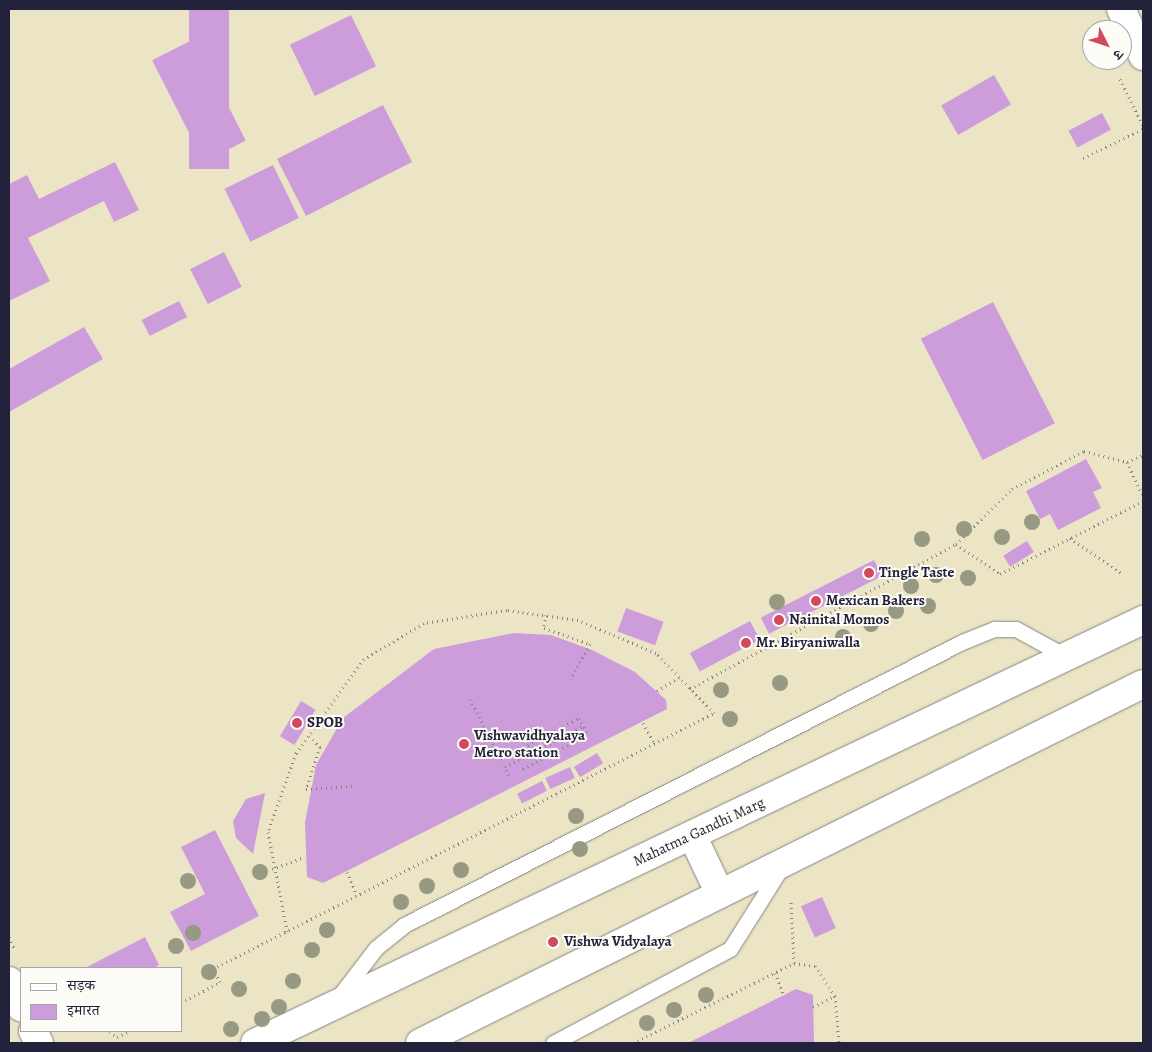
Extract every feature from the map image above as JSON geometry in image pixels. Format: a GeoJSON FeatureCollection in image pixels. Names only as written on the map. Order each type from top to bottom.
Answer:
{"type":"FeatureCollection","features":[{"type":"Feature","properties":{"kind":"main road"},"geometry":{"type":"LineString","coordinates":[[1121,9],[1143,56]]}},
{"type":"Feature","properties":{"kind":"main road","name":"Mahatma Gandhi Marg"},"geometry":{"type":"LineString","coordinates":[[255,1043],[1143,620]]}},
{"type":"Feature","properties":{"kind":"main road"},"geometry":{"type":"LineString","coordinates":[[420,1043],[1143,684]]}},
{"type":"Feature","properties":{"kind":"main road"},"geometry":{"type":"LineString","coordinates":[[692,836],[720,894]]}},
{"type":"Feature","properties":{"kind":"main road"},"geometry":{"type":"LineString","coordinates":[[9,981],[20,1005]]}},
{"type":"Feature","properties":{"kind":"lane"},"geometry":{"type":"LineString","coordinates":[[330,1008],[376,948],[404,925],[962,642],[994,629],[1016,629],[1067,657]]}},
{"type":"Feature","properties":{"kind":"lane"},"geometry":{"type":"LineString","coordinates":[[553,1043],[730,949],[749,926],[785,862]]}},
{"type":"Feature","properties":{"kind":"path"},"geometry":{"type":"LineString","coordinates":[[1083,158],[1143,127],[1116,70]]}},
{"type":"Feature","properties":{"kind":"path"},"geometry":{"type":"LineString","coordinates":[[690,689],[956,544],[1012,489],[1084,451],[1127,462],[1143,454]]}},
{"type":"Feature","properties":{"kind":"path"},"geometry":{"type":"LineString","coordinates":[[1127,462],[1143,496]]}},
{"type":"Feature","properties":{"kind":"path"},"geometry":{"type":"LineString","coordinates":[[956,544],[1000,574],[1143,501]]}},
{"type":"Feature","properties":{"kind":"path"},"geometry":{"type":"LineString","coordinates":[[1070,538],[1121,573]]}},
{"type":"Feature","properties":{"kind":"path"},"geometry":{"type":"LineString","coordinates":[[182,1002],[220,982],[213,969],[714,713],[656,653],[578,620],[507,610],[424,623],[364,659],[296,753],[268,832],[272,869],[287,931]]}},
{"type":"Feature","properties":{"kind":"path"},"geometry":{"type":"LineString","coordinates":[[546,615],[544,628],[590,644],[570,679]]}},
{"type":"Feature","properties":{"kind":"path"},"geometry":{"type":"LineString","coordinates":[[656,691],[679,677]]}},
{"type":"Feature","properties":{"kind":"path"},"geometry":{"type":"LineString","coordinates":[[470,699],[501,759],[579,718],[588,735]]}},
{"type":"Feature","properties":{"kind":"path"},"geometry":{"type":"LineString","coordinates":[[643,723],[655,744]]}},
{"type":"Feature","properties":{"kind":"path"},"geometry":{"type":"LineString","coordinates":[[509,775],[505,767],[583,726]]}},
{"type":"Feature","properties":{"kind":"path"},"geometry":{"type":"LineString","coordinates":[[309,736],[320,747],[306,789],[352,786]]}},
{"type":"Feature","properties":{"kind":"path"},"geometry":{"type":"LineString","coordinates":[[523,769],[572,743]]}},
{"type":"Feature","properties":{"kind":"path"},"geometry":{"type":"LineString","coordinates":[[272,869],[306,858]]}},
{"type":"Feature","properties":{"kind":"path"},"geometry":{"type":"LineString","coordinates":[[347,872],[357,895]]}},
{"type":"Feature","properties":{"kind":"path"},"geometry":{"type":"LineString","coordinates":[[791,897],[794,963]]}},
{"type":"Feature","properties":{"kind":"path"},"geometry":{"type":"LineString","coordinates":[[633,1043],[794,963],[815,966],[835,996],[839,1043]]}},
{"type":"Feature","properties":{"kind":"path"},"geometry":{"type":"LineString","coordinates":[[775,973],[784,995]]}},
{"type":"Feature","properties":{"kind":"path"},"geometry":{"type":"LineString","coordinates":[[813,1007],[835,996]]}},
{"type":"Feature","properties":{"kind":"path"},"geometry":{"type":"LineString","coordinates":[[111,1032],[117,1037],[128,1032]]}},
{"type":"Feature","properties":{"kind":"building"},"geometry":{"type":"Polygon","coordinates":[[[189,9],[229,9],[229,169],[189,169],[189,9]]]}},
{"type":"Feature","properties":{"kind":"building"},"geometry":{"type":"Polygon","coordinates":[[[351,15],[376,66],[315,96],[290,45],[351,15]]]}},
{"type":"Feature","properties":{"kind":"building"},"geometry":{"type":"Polygon","coordinates":[[[194,39],[246,141],[204,162],[152,60],[194,39]]]}},
{"type":"Feature","properties":{"kind":"building"},"geometry":{"type":"Polygon","coordinates":[[[994,75],[1011,104],[958,135],[941,106],[994,75]]]}},
{"type":"Feature","properties":{"kind":"building"},"geometry":{"type":"Polygon","coordinates":[[[383,105],[412,162],[306,216],[277,159],[383,105]]]}},
{"type":"Feature","properties":{"kind":"building"},"geometry":{"type":"Polygon","coordinates":[[[1102,113],[1111,130],[1077,148],[1068,131],[1102,113]]]}},
{"type":"Feature","properties":{"kind":"building"},"geometry":{"type":"Polygon","coordinates":[[[115,162],[139,210],[114,222],[104,201],[28,238],[50,281],[9,301],[9,184],[27,175],[39,199],[115,162]]]}},
{"type":"Feature","properties":{"kind":"building"},"geometry":{"type":"Polygon","coordinates":[[[273,165],[299,218],[250,242],[224,189],[273,165]]]}},
{"type":"Feature","properties":{"kind":"building"},"geometry":{"type":"Polygon","coordinates":[[[224,252],[242,287],[208,304],[190,269],[224,252]]]}},
{"type":"Feature","properties":{"kind":"building"},"geometry":{"type":"Polygon","coordinates":[[[179,301],[187,317],[150,336],[142,320],[179,301]]]}},
{"type":"Feature","properties":{"kind":"building"},"geometry":{"type":"Polygon","coordinates":[[[993,302],[1055,423],[983,460],[921,339],[993,302]]]}},
{"type":"Feature","properties":{"kind":"building"},"geometry":{"type":"Polygon","coordinates":[[[84,327],[103,359],[9,412],[9,369],[84,327]]]}},
{"type":"Feature","properties":{"kind":"building"},"geometry":{"type":"Polygon","coordinates":[[[1086,459],[1102,488],[1093,492],[1101,508],[1058,530],[1050,514],[1040,519],[1026,491],[1086,459]]]}},
{"type":"Feature","properties":{"kind":"building"},"geometry":{"type":"Polygon","coordinates":[[[1027,541],[1034,552],[1010,567],[1003,556],[1027,541]]]}},
{"type":"Feature","properties":{"kind":"building"},"geometry":{"type":"Polygon","coordinates":[[[874,560],[882,576],[769,634],[761,618],[874,560]]]}},
{"type":"Feature","properties":{"kind":"building"},"geometry":{"type":"Polygon","coordinates":[[[626,608],[664,622],[655,645],[617,631],[626,608]]]}},
{"type":"Feature","properties":{"kind":"building"},"geometry":{"type":"Polygon","coordinates":[[[750,621],[760,640],[700,671],[690,653],[750,621]]]}},
{"type":"Feature","properties":{"kind":"building","name":"Vishwavidhyalaya Metro station"},"geometry":{"type":"Polygon","coordinates":[[[514,633],[551,635],[592,650],[635,672],[666,700],[667,709],[323,883],[307,877],[305,823],[316,765],[343,718],[434,649],[514,633]]]}},
{"type":"Feature","properties":{"kind":"building","name":"SPOB"},"geometry":{"type":"Polygon","coordinates":[[[301,701],[316,710],[294,745],[280,736],[301,701]]]}},
{"type":"Feature","properties":{"kind":"building"},"geometry":{"type":"Polygon","coordinates":[[[597,753],[603,763],[580,777],[574,767],[597,753]]]}},
{"type":"Feature","properties":{"kind":"building"},"geometry":{"type":"Polygon","coordinates":[[[570,767],[575,778],[550,789],[545,778],[570,767]]]}},
{"type":"Feature","properties":{"kind":"building"},"geometry":{"type":"Polygon","coordinates":[[[542,781],[547,791],[522,804],[517,794],[542,781]]]}},
{"type":"Feature","properties":{"kind":"building"},"geometry":{"type":"Polygon","coordinates":[[[265,793],[253,854],[236,838],[233,821],[246,799],[265,793]]]}},
{"type":"Feature","properties":{"kind":"building"},"geometry":{"type":"Polygon","coordinates":[[[215,830],[259,916],[191,951],[170,912],[205,894],[181,847],[215,830]]]}},
{"type":"Feature","properties":{"kind":"building"},"geometry":{"type":"Polygon","coordinates":[[[822,897],[836,928],[815,937],[801,906],[822,897]]]}},
{"type":"Feature","properties":{"kind":"building"},"geometry":{"type":"Polygon","coordinates":[[[145,937],[159,965],[156,967],[87,967],[145,937]]]}},
{"type":"Feature","properties":{"kind":"building"},"geometry":{"type":"Polygon","coordinates":[[[796,989],[813,995],[814,1043],[688,1043],[796,989]]]}},
{"type":"Feature","properties":{"kind":"place","name":"Tingle Taste"},"geometry":{"type":"Point","coordinates":[869,573]}},
{"type":"Feature","properties":{"kind":"place","name":"Mexican Bakers"},"geometry":{"type":"Point","coordinates":[816,601]}},
{"type":"Feature","properties":{"kind":"place","name":"Nainital Momos"},"geometry":{"type":"Point","coordinates":[779,620]}},
{"type":"Feature","properties":{"kind":"place","name":"Mr. Biryaniwalla"},"geometry":{"type":"Point","coordinates":[746,643]}},
{"type":"Feature","properties":{"kind":"place","name":"SPOB"},"geometry":{"type":"Point","coordinates":[297,723]}},
{"type":"Feature","properties":{"kind":"place","name":"Vishwavidhyalaya Metro station"},"geometry":{"type":"Point","coordinates":[464,744]}},
{"type":"Feature","properties":{"kind":"place","name":"Vishwa Vidyalaya"},"geometry":{"type":"Point","coordinates":[553,942]}}]}
